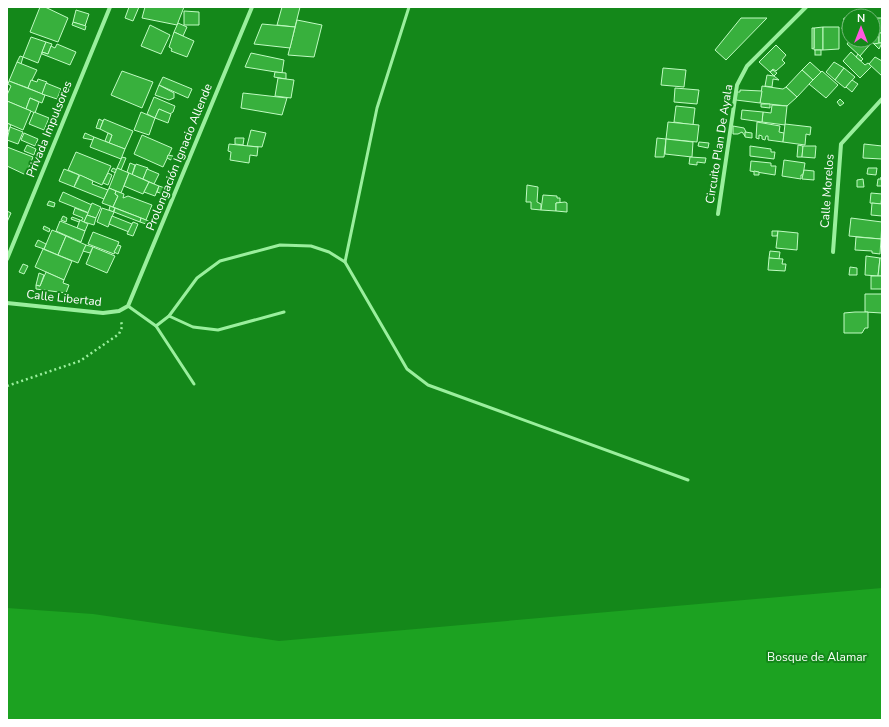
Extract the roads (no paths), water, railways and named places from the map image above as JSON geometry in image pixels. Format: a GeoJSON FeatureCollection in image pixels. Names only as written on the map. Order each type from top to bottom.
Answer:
{"type":"FeatureCollection","features":[{"type":"Feature","properties":{"kind":"street","name":"Privada Impulsores"},"geometry":{"type":"LineString","coordinates":[[7,259],[110,7]]}},
{"type":"Feature","properties":{"kind":"street","name":"Prolongación Ignacio Allende"},"geometry":{"type":"LineString","coordinates":[[128,306],[252,7]]}},
{"type":"Feature","properties":{"kind":"street","name":"Circuito Plan De Ayala"},"geometry":{"type":"LineString","coordinates":[[718,214],[737,86],[747,66],[806,7]]}},
{"type":"Feature","properties":{"kind":"street","name":"Calle Morelos"},"geometry":{"type":"LineString","coordinates":[[833,252],[841,144],[882,99]]}},
{"type":"Feature","properties":{"kind":"street","name":"Calle Libertad"},"geometry":{"type":"LineString","coordinates":[[7,303],[103,313],[119,311],[128,306]]}},
{"type":"Feature","properties":{"kind":"lane"},"geometry":{"type":"LineString","coordinates":[[345,262],[377,108],[409,7]]}},
{"type":"Feature","properties":{"kind":"lane"},"geometry":{"type":"LineString","coordinates":[[156,326],[169,316],[197,278],[220,262],[280,244],[311,246],[329,252],[345,262],[408,369],[428,385],[688,480]]}},
{"type":"Feature","properties":{"kind":"lane"},"geometry":{"type":"LineString","coordinates":[[128,306],[156,326],[194,384]]}},
{"type":"Feature","properties":{"kind":"lane"},"geometry":{"type":"LineString","coordinates":[[169,316],[193,327],[218,330],[284,312]]}},
{"type":"Feature","properties":{"kind":"park label","name":"Bosque de Alamar"},"geometry":{"type":"Point","coordinates":[817,657]}}]}
